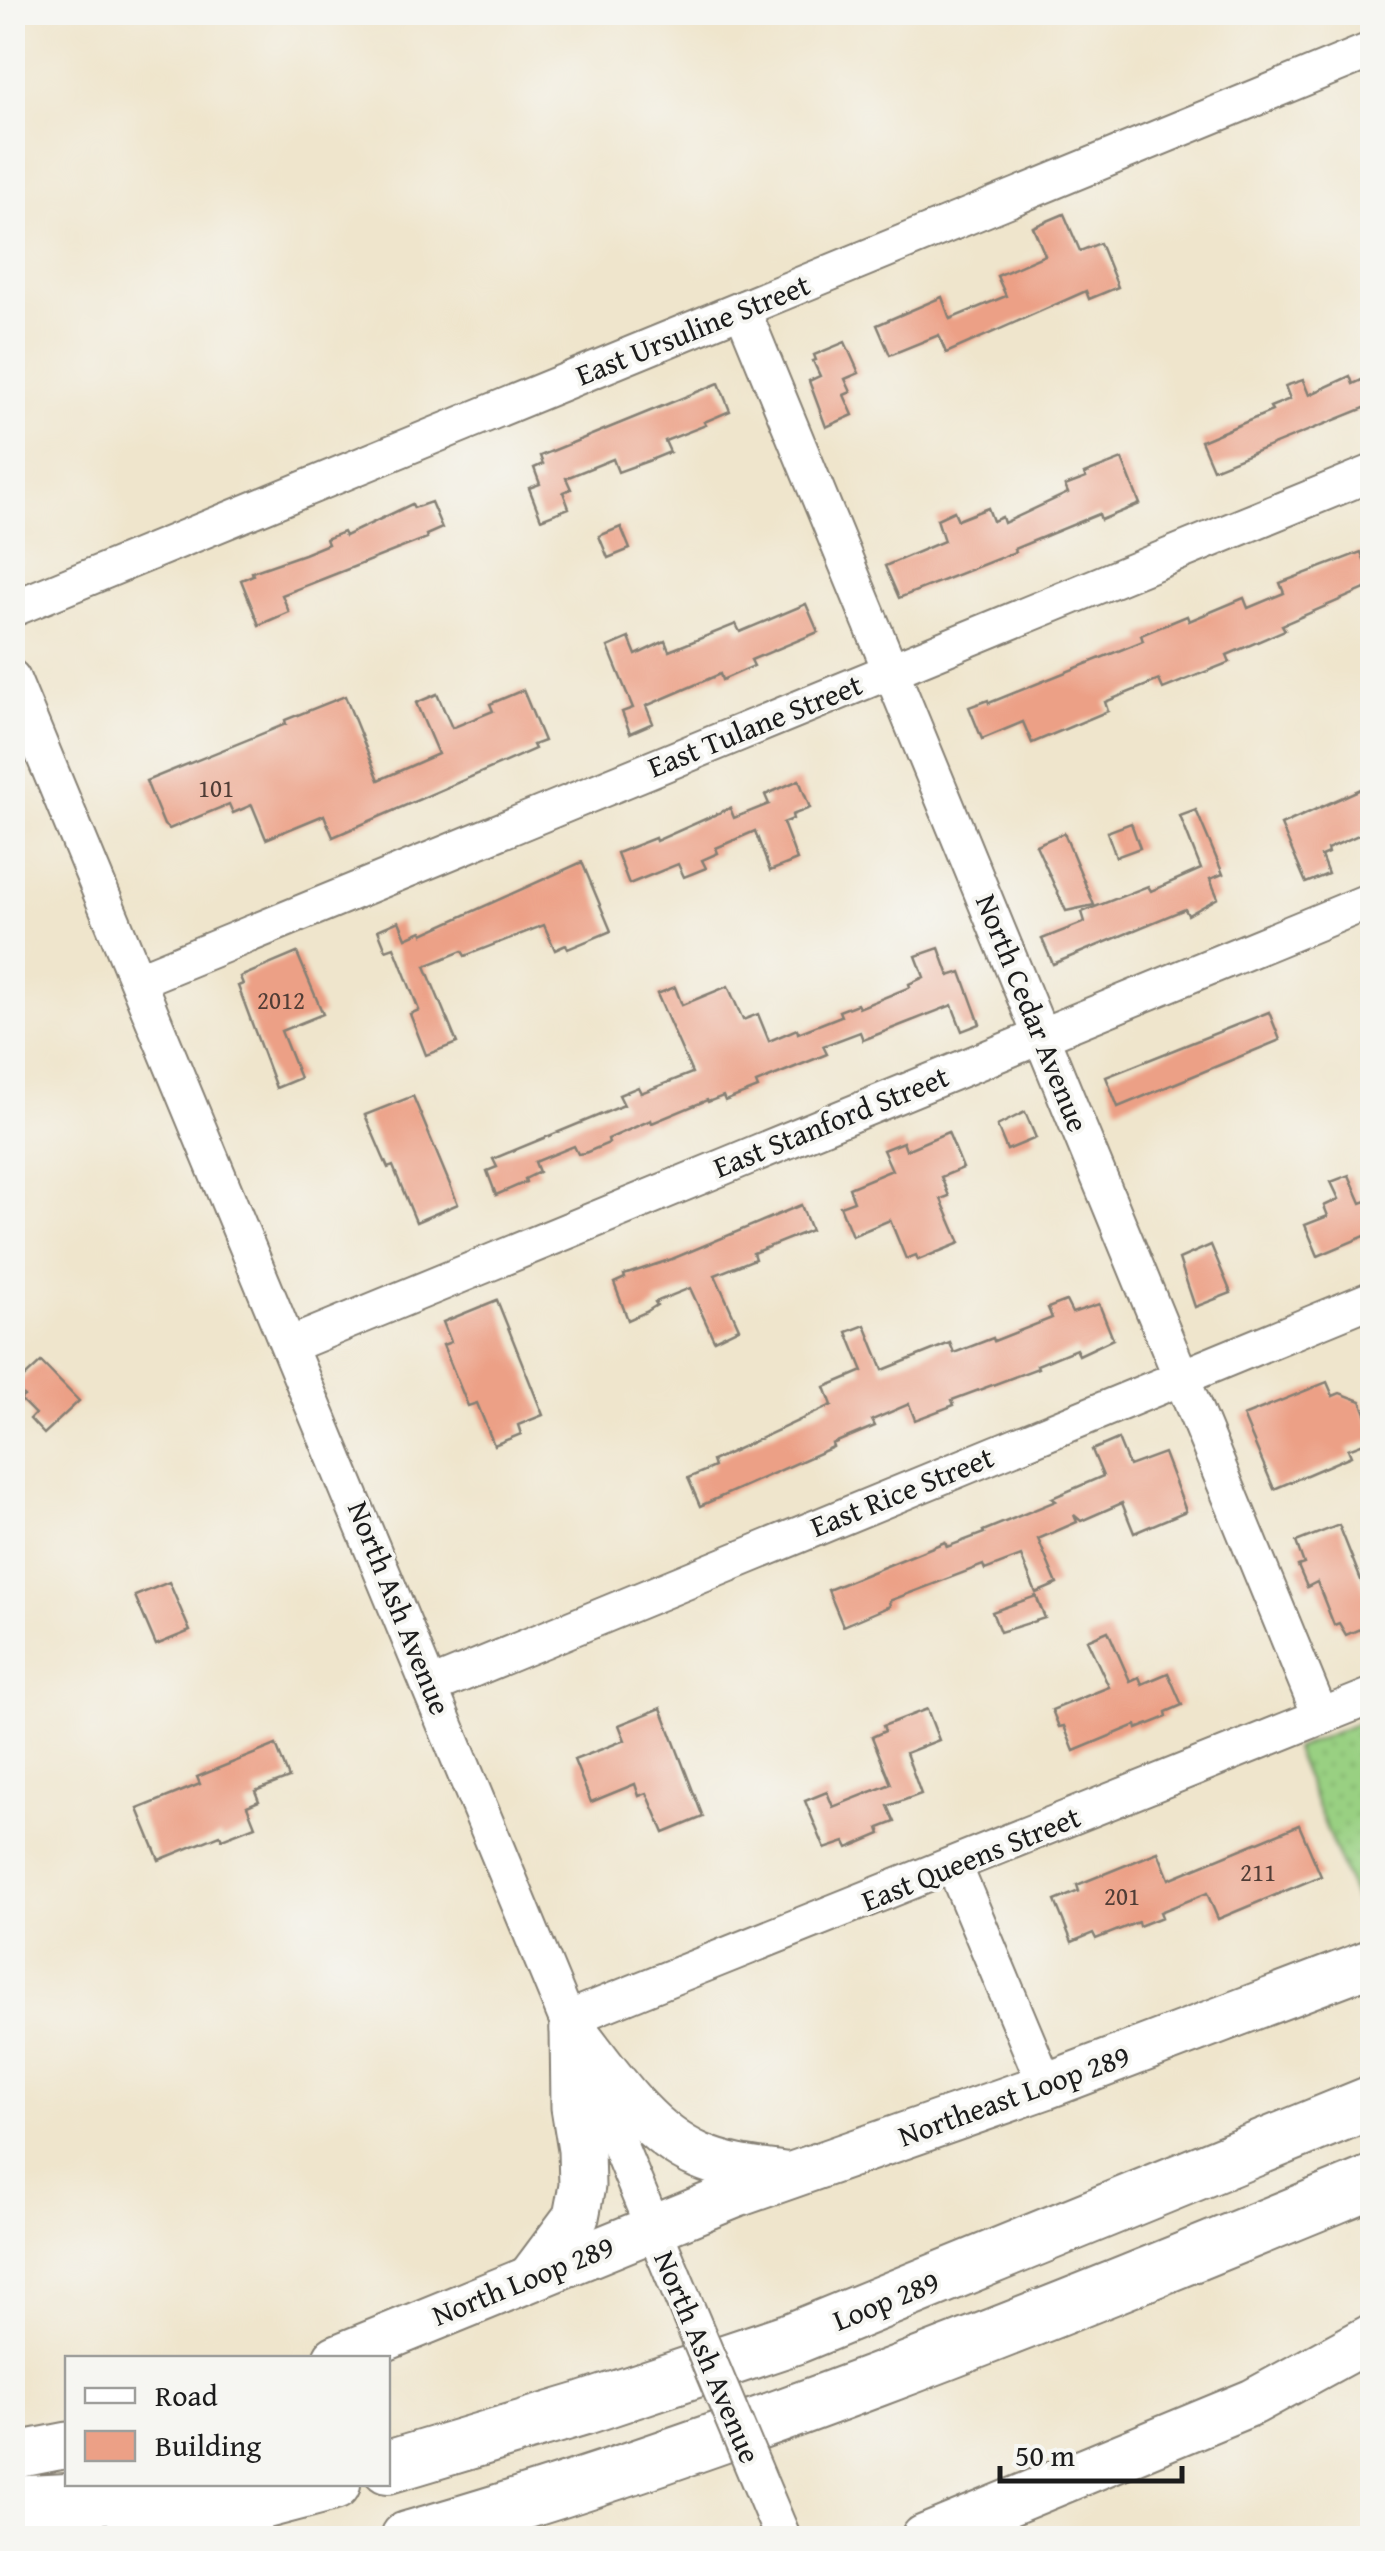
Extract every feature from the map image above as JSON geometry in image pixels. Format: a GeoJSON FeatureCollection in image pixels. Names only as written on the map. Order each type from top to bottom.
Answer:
{"type":"FeatureCollection","features":[{"type":"Feature","properties":{"kind":"highway","name":"Loop 289"},"geometry":{"type":"LineString","coordinates":[[390,2467],[794,2338],[1372,2102]]}},
{"type":"Feature","properties":{"kind":"highway"},"geometry":{"type":"LineString","coordinates":[[407,2538],[636,2468],[988,2339],[1372,2182]]}},
{"type":"Feature","properties":{"kind":"highway"},"geometry":{"type":"LineString","coordinates":[[390,2454],[582,2409]]}},
{"type":"Feature","properties":{"kind":"highway"},"geometry":{"type":"LineString","coordinates":[[12,2503],[86,2500],[219,2486]]}},
{"type":"Feature","properties":{"kind":"highway"},"geometry":{"type":"LineString","coordinates":[[129,2538],[326,2486]]}},
{"type":"Feature","properties":{"kind":"highway"},"geometry":{"type":"LineString","coordinates":[[436,2538],[490,2515]]}},
{"type":"Feature","properties":{"kind":"main road","name":"Northeast Loop 289"},"geometry":{"type":"LineString","coordinates":[[654,2227],[1046,2086],[1372,1962]]}},
{"type":"Feature","properties":{"kind":"main road"},"geometry":{"type":"LineString","coordinates":[[570,2024],[647,2119],[669,2137],[698,2156],[732,2167],[787,2176]]}},
{"type":"Feature","properties":{"kind":"main road"},"geometry":{"type":"LineString","coordinates":[[531,2277],[576,2217],[582,2186],[570,2024]]}},
{"type":"Feature","properties":{"kind":"main road","name":"North Loop 289"},"geometry":{"type":"LineString","coordinates":[[341,2356],[654,2227]]}},
{"type":"Feature","properties":{"kind":"main road"},"geometry":{"type":"LineString","coordinates":[[924,2538],[1253,2402],[1372,2337]]}},
{"type":"Feature","properties":{"kind":"main road"},"geometry":{"type":"LineString","coordinates":[[12,2456],[65,2446]]}},
{"type":"Feature","properties":{"kind":"main road"},"geometry":{"type":"LineString","coordinates":[[984,2538],[1011,2503]]}},
{"type":"Feature","properties":{"kind":"street","name":"East Ursuline Street"},"geometry":{"type":"LineString","coordinates":[[12,609],[1372,50]]}},
{"type":"Feature","properties":{"kind":"street","name":"North Cedar Avenue"},"geometry":{"type":"LineString","coordinates":[[742,309],[1321,1717]]}},
{"type":"Feature","properties":{"kind":"street","name":"East Tulane Street"},"geometry":{"type":"LineString","coordinates":[[138,980],[1372,473]]}},
{"type":"Feature","properties":{"kind":"street","name":"North Ash Avenue"},"geometry":{"type":"LineString","coordinates":[[12,678],[783,2538]]}},
{"type":"Feature","properties":{"kind":"street","name":"East Stanford Street"},"geometry":{"type":"LineString","coordinates":[[290,1345],[1372,900]]}},
{"type":"Feature","properties":{"kind":"street","name":"East Rice Street"},"geometry":{"type":"LineString","coordinates":[[432,1686],[1372,1299]]}},
{"type":"Feature","properties":{"kind":"street","name":"East Queens Street"},"geometry":{"type":"LineString","coordinates":[[570,2024],[1372,1696]]}},
{"type":"Feature","properties":{"kind":"street"},"geometry":{"type":"LineString","coordinates":[[954,1866],[1046,2086]]}},
{"type":"Feature","properties":{"kind":"green space"},"geometry":{"type":"Polygon","coordinates":[[[1372,1717],[1372,1938],[1371,1939],[1294,1749],[1372,1717]]]}},
{"type":"Feature","properties":{"kind":"building"},"geometry":{"type":"Polygon","coordinates":[[[1064,214],[1080,251],[1100,243],[1118,287],[1089,299],[1086,291],[946,353],[939,335],[890,355],[877,325],[942,297],[950,319],[1006,296],[997,276],[1045,255],[1033,227],[1064,214]]]}},
{"type":"Feature","properties":{"kind":"building"},"geometry":{"type":"Polygon","coordinates":[[[845,342],[859,373],[845,379],[851,392],[844,395],[853,415],[826,427],[809,381],[820,376],[814,355],[845,342]]]}},
{"type":"Feature","properties":{"kind":"building"},"geometry":{"type":"Polygon","coordinates":[[[1350,376],[1353,384],[1364,379],[1372,405],[1213,469],[1201,441],[1272,411],[1270,407],[1290,399],[1285,386],[1303,380],[1309,395],[1350,376]]]}},
{"type":"Feature","properties":{"kind":"building"},"geometry":{"type":"Polygon","coordinates":[[[719,383],[730,411],[665,441],[670,452],[648,461],[618,472],[613,459],[566,478],[571,489],[563,492],[569,508],[541,519],[529,488],[540,484],[534,468],[543,464],[540,456],[719,383]]]}},
{"type":"Feature","properties":{"kind":"building"},"geometry":{"type":"Polygon","coordinates":[[[1122,459],[1140,504],[1101,520],[1099,514],[899,598],[885,566],[944,541],[937,519],[954,511],[958,520],[988,508],[993,521],[1002,517],[1004,523],[1068,493],[1065,486],[1086,478],[1084,474],[1122,459]]]}},
{"type":"Feature","properties":{"kind":"building"},"geometry":{"type":"Polygon","coordinates":[[[431,502],[442,528],[426,535],[427,538],[282,595],[289,612],[259,625],[241,580],[253,575],[252,572],[328,544],[326,539],[343,532],[345,536],[412,504],[414,508],[431,502]]]}},
{"type":"Feature","properties":{"kind":"building"},"geometry":{"type":"Polygon","coordinates":[[[621,527],[630,549],[608,558],[599,536],[621,527]]]}},
{"type":"Feature","properties":{"kind":"building"},"geometry":{"type":"Polygon","coordinates":[[[1361,552],[1365,562],[1372,558],[1372,586],[1282,625],[1285,630],[1227,655],[1230,662],[1163,689],[1159,680],[1105,702],[1108,711],[1032,743],[1023,722],[982,739],[969,707],[988,700],[989,703],[1143,641],[1141,635],[1187,616],[1189,621],[1244,598],[1248,608],[1284,593],[1280,583],[1361,552]]]}},
{"type":"Feature","properties":{"kind":"building"},"geometry":{"type":"Polygon","coordinates":[[[806,604],[818,632],[751,660],[754,666],[722,680],[720,674],[646,706],[653,723],[630,733],[622,712],[633,708],[608,647],[629,638],[636,655],[665,641],[669,651],[736,624],[740,632],[806,604]]]}},
{"type":"Feature","properties":{"kind":"building"},"geometry":{"type":"Polygon","coordinates":[[[523,690],[544,741],[533,745],[535,749],[333,837],[324,815],[266,839],[252,805],[233,813],[229,804],[169,829],[146,781],[345,696],[379,780],[438,754],[416,703],[437,694],[452,728],[493,711],[490,704],[523,690]]]}},
{"type":"Feature","properties":{"kind":"building"},"geometry":{"type":"Polygon","coordinates":[[[799,780],[810,808],[783,823],[797,860],[770,871],[755,831],[716,848],[718,853],[702,860],[706,868],[684,877],[678,864],[629,884],[617,853],[655,838],[656,841],[730,808],[734,818],[769,804],[765,795],[799,780]]]}},
{"type":"Feature","properties":{"kind":"building"},"geometry":{"type":"Polygon","coordinates":[[[1372,784],[1372,829],[1327,849],[1328,853],[1321,856],[1328,874],[1306,883],[1281,825],[1372,784]]]}},
{"type":"Feature","properties":{"kind":"building"},"geometry":{"type":"Polygon","coordinates":[[[1196,810],[1223,874],[1210,879],[1218,898],[1188,915],[1185,909],[1053,964],[1042,939],[1085,922],[1082,912],[1148,886],[1151,891],[1201,869],[1180,816],[1196,810]]]}},
{"type":"Feature","properties":{"kind":"building"},"geometry":{"type":"Polygon","coordinates":[[[1131,823],[1140,848],[1116,857],[1107,832],[1131,823]]]}},
{"type":"Feature","properties":{"kind":"building"},"geometry":{"type":"Polygon","coordinates":[[[1064,833],[1094,905],[1066,911],[1036,845],[1064,833]]]}},
{"type":"Feature","properties":{"kind":"building"},"geometry":{"type":"Polygon","coordinates":[[[582,862],[611,931],[568,949],[566,945],[555,950],[544,925],[465,956],[462,951],[425,966],[457,1043],[426,1055],[410,1014],[419,1010],[394,947],[386,950],[378,930],[399,921],[406,938],[422,931],[423,934],[582,862]]]}},
{"type":"Feature","properties":{"kind":"building"},"geometry":{"type":"Polygon","coordinates":[[[939,948],[949,976],[961,972],[980,1024],[962,1031],[952,1005],[863,1040],[860,1032],[823,1046],[827,1054],[756,1083],[758,1088],[725,1101],[723,1096],[707,1100],[652,1123],[651,1120],[585,1153],[578,1154],[574,1146],[535,1162],[539,1172],[496,1195],[487,1171],[497,1167],[493,1159],[624,1105],[619,1095],[638,1087],[641,1093],[692,1073],[657,994],[675,987],[682,1005],[728,986],[743,1020],[758,1014],[769,1041],[841,1016],[839,1011],[857,1004],[859,1008],[910,987],[909,984],[924,977],[916,956],[939,948]]]}},
{"type":"Feature","properties":{"kind":"building"},"geometry":{"type":"Polygon","coordinates":[[[297,953],[323,1014],[281,1031],[300,1078],[276,1088],[238,986],[243,984],[240,977],[297,953]]]}},
{"type":"Feature","properties":{"kind":"building"},"geometry":{"type":"Polygon","coordinates":[[[1269,1012],[1280,1040],[1118,1107],[1106,1077],[1269,1012]]]}},
{"type":"Feature","properties":{"kind":"building"},"geometry":{"type":"Polygon","coordinates":[[[413,1096],[458,1204],[416,1222],[393,1166],[388,1168],[365,1115],[413,1096]]]}},
{"type":"Feature","properties":{"kind":"building"},"geometry":{"type":"Polygon","coordinates":[[[1025,1112],[1036,1138],[1007,1150],[997,1126],[1025,1112]]]}},
{"type":"Feature","properties":{"kind":"building"},"geometry":{"type":"Polygon","coordinates":[[[948,1132],[963,1168],[941,1177],[949,1196],[941,1199],[960,1243],[918,1260],[916,1255],[906,1259],[890,1220],[852,1236],[840,1206],[854,1201],[849,1188],[892,1170],[883,1150],[903,1142],[906,1150],[948,1132]]]}},
{"type":"Feature","properties":{"kind":"building"},"geometry":{"type":"Polygon","coordinates":[[[1349,1175],[1361,1203],[1372,1199],[1372,1233],[1318,1256],[1305,1225],[1328,1216],[1324,1206],[1339,1199],[1331,1182],[1349,1175]]]}},
{"type":"Feature","properties":{"kind":"building"},"geometry":{"type":"Polygon","coordinates":[[[801,1205],[811,1230],[753,1253],[755,1259],[715,1275],[739,1328],[714,1340],[690,1288],[655,1302],[657,1305],[628,1320],[614,1283],[624,1275],[801,1205]]]}},
{"type":"Feature","properties":{"kind":"building"},"geometry":{"type":"Polygon","coordinates":[[[1211,1245],[1231,1293],[1195,1307],[1179,1259],[1211,1245]]]}},
{"type":"Feature","properties":{"kind":"building"},"geometry":{"type":"Polygon","coordinates":[[[497,1300],[543,1415],[518,1425],[521,1434],[494,1445],[477,1403],[468,1406],[443,1345],[451,1342],[443,1322],[497,1300]]]}},
{"type":"Feature","properties":{"kind":"building"},"geometry":{"type":"Polygon","coordinates":[[[1066,1301],[1072,1313],[1099,1304],[1113,1339],[1079,1355],[1076,1349],[1037,1365],[1038,1368],[952,1400],[954,1405],[915,1420],[909,1404],[872,1420],[875,1426],[832,1444],[833,1447],[700,1506],[688,1478],[714,1467],[712,1461],[832,1405],[825,1387],[863,1371],[847,1332],[865,1325],[883,1370],[950,1343],[954,1353],[993,1338],[994,1341],[1052,1318],[1048,1308],[1066,1301]]]}},
{"type":"Feature","properties":{"kind":"building"},"geometry":{"type":"Polygon","coordinates":[[[41,1362],[79,1401],[44,1434],[30,1419],[35,1414],[20,1399],[24,1396],[15,1386],[41,1362]]]}},
{"type":"Feature","properties":{"kind":"building"},"geometry":{"type":"Polygon","coordinates":[[[1327,1382],[1333,1396],[1340,1393],[1361,1401],[1372,1428],[1372,1440],[1348,1449],[1351,1456],[1274,1489],[1243,1416],[1327,1382]]]}},
{"type":"Feature","properties":{"kind":"building"},"geometry":{"type":"Polygon","coordinates":[[[1118,1439],[1129,1466],[1164,1453],[1186,1511],[1134,1533],[1122,1503],[1081,1521],[1074,1515],[1077,1522],[1038,1539],[1057,1584],[1036,1593],[1021,1556],[985,1570],[983,1565],[889,1601],[890,1606],[843,1626],[828,1590],[945,1542],[947,1547],[984,1533],[1056,1501],[1052,1498],[1103,1476],[1092,1450],[1118,1439]]]}},
{"type":"Feature","properties":{"kind":"building"},"geometry":{"type":"Polygon","coordinates":[[[1339,1525],[1372,1608],[1372,1624],[1346,1635],[1339,1623],[1334,1625],[1317,1582],[1307,1587],[1298,1566],[1304,1564],[1296,1542],[1339,1525]]]}},
{"type":"Feature","properties":{"kind":"building"},"geometry":{"type":"Polygon","coordinates":[[[169,1582],[190,1631],[156,1645],[135,1596],[169,1582]]]}},
{"type":"Feature","properties":{"kind":"building"},"geometry":{"type":"Polygon","coordinates":[[[1036,1596],[1045,1618],[1000,1632],[992,1612],[1036,1596]]]}},
{"type":"Feature","properties":{"kind":"building"},"geometry":{"type":"Polygon","coordinates":[[[1108,1631],[1130,1681],[1139,1677],[1142,1684],[1168,1673],[1182,1705],[1166,1712],[1167,1717],[1137,1729],[1136,1725],[1074,1751],[1064,1726],[1059,1727],[1052,1710],[1109,1687],[1087,1640],[1108,1631]]]}},
{"type":"Feature","properties":{"kind":"building"},"geometry":{"type":"Polygon","coordinates":[[[661,1708],[703,1817],[664,1833],[647,1793],[639,1796],[635,1784],[591,1802],[574,1760],[625,1740],[619,1725],[661,1708]]]}},
{"type":"Feature","properties":{"kind":"building"},"geometry":{"type":"Polygon","coordinates":[[[927,1709],[939,1740],[906,1753],[921,1794],[888,1806],[895,1822],[879,1828],[881,1834],[848,1848],[845,1842],[825,1849],[805,1801],[827,1792],[833,1807],[891,1784],[872,1737],[885,1731],[883,1726],[927,1709]]]}},
{"type":"Feature","properties":{"kind":"building"},"geometry":{"type":"Polygon","coordinates":[[[276,1745],[289,1778],[255,1791],[259,1801],[247,1806],[255,1826],[222,1839],[220,1835],[159,1860],[138,1809],[200,1784],[197,1777],[276,1745]]]}},
{"type":"Feature","properties":{"kind":"building"},"geometry":{"type":"Polygon","coordinates":[[[1299,1825],[1321,1876],[1218,1919],[1207,1893],[1160,1912],[1162,1917],[1139,1926],[1138,1922],[1096,1939],[1093,1933],[1072,1942],[1055,1901],[1079,1891],[1077,1885],[1158,1852],[1169,1879],[1299,1825]]]}}]}
